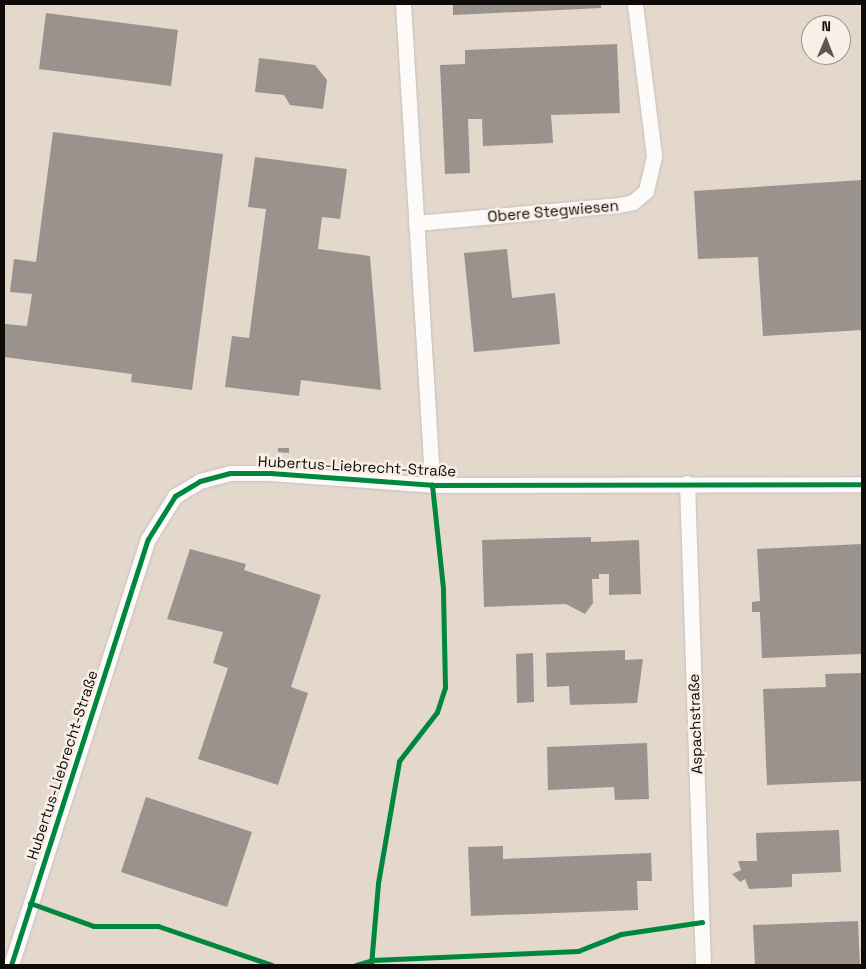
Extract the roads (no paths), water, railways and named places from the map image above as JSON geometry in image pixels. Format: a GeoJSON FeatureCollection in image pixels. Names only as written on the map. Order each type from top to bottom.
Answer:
{"type":"FeatureCollection","features":[{"type":"Feature","properties":{"kind":"street"},"geometry":{"type":"LineString","coordinates":[[402,4],[432,485]]}},
{"type":"Feature","properties":{"kind":"street","name":"Obere Stegwiesen"},"geometry":{"type":"LineString","coordinates":[[416,223],[619,206],[633,202],[646,191],[654,156],[635,4]]}},
{"type":"Feature","properties":{"kind":"street","name":"Hubertus-Liebrecht-Straße"},"geometry":{"type":"LineString","coordinates":[[11,965],[148,540],[169,504],[200,481],[230,473],[432,485],[862,484]]}},
{"type":"Feature","properties":{"kind":"street","name":"Aspachstraße"},"geometry":{"type":"LineString","coordinates":[[687,483],[703,965]]}}]}
